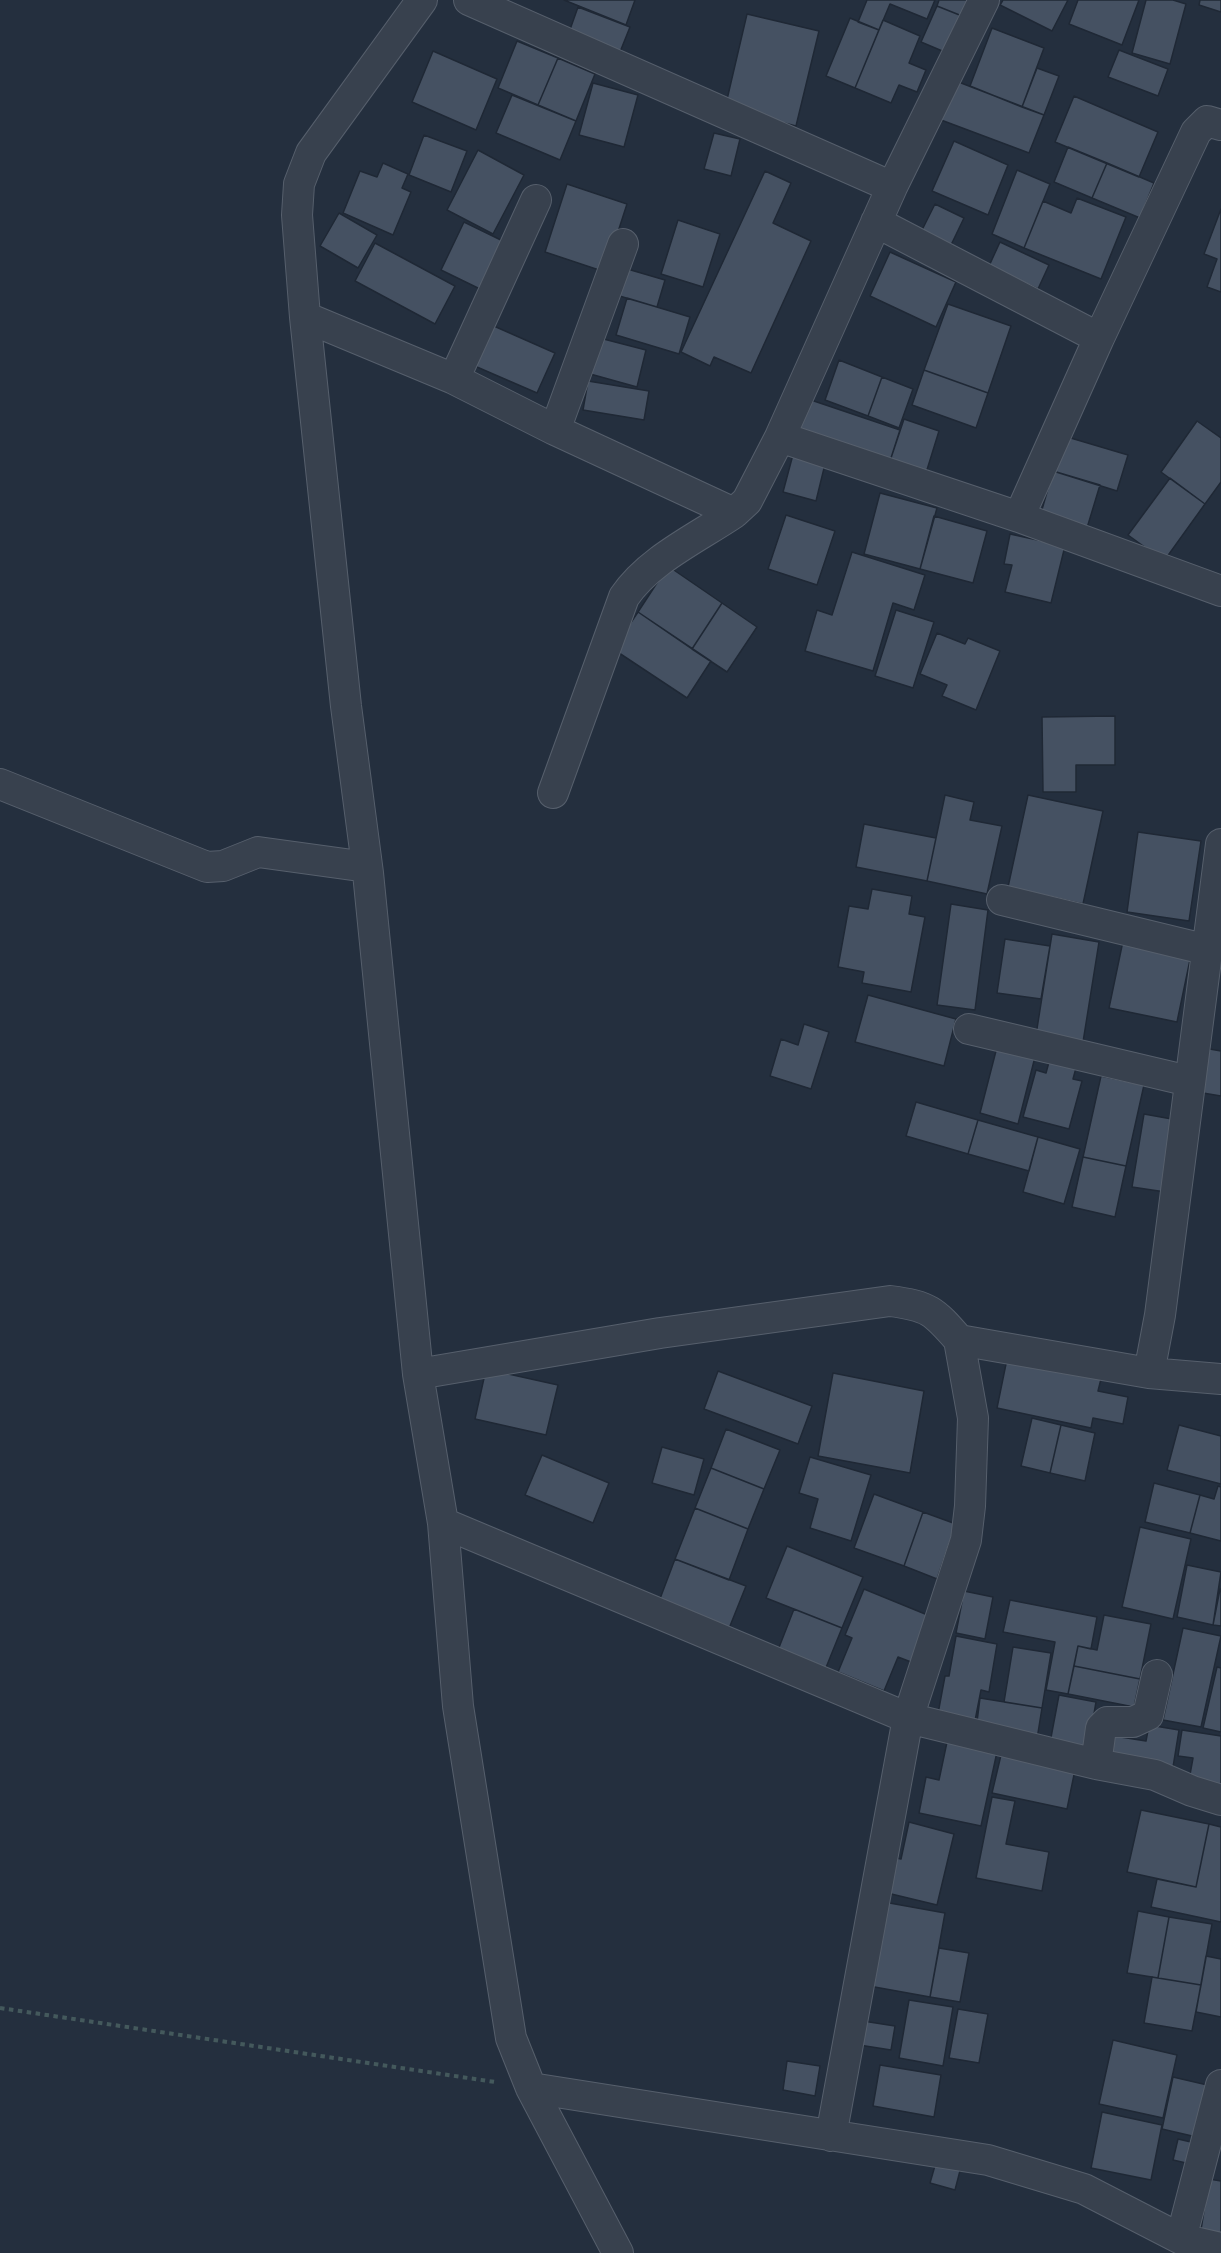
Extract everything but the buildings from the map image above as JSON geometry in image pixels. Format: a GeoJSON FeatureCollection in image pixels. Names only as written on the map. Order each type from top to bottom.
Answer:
{"type":"FeatureCollection","features":[{"type":"Feature","properties":{"kind":"street"},"geometry":{"type":"LineString","coordinates":[[422,0],[311,153],[299,184],[297,215],[304,317],[346,706],[367,870],[418,1374],[443,1522],[458,1706],[512,2038],[531,2088],[618,2253]]}},
{"type":"Feature","properties":{"kind":"street"},"geometry":{"type":"LineString","coordinates":[[469,0],[892,187]]}},
{"type":"Feature","properties":{"kind":"street"},"geometry":{"type":"LineString","coordinates":[[553,794],[624,597],[634,582],[648,570],[734,513],[747,501],[780,437],[892,187],[984,0]]}},
{"type":"Feature","properties":{"kind":"street"},"geometry":{"type":"LineString","coordinates":[[1019,517],[1099,338],[1196,132],[1207,121],[1221,125]]}},
{"type":"Feature","properties":{"kind":"street"},"geometry":{"type":"LineString","coordinates":[[454,380],[536,200]]}},
{"type":"Feature","properties":{"kind":"street"},"geometry":{"type":"LineString","coordinates":[[876,222],[1099,338]]}},
{"type":"Feature","properties":{"kind":"street"},"geometry":{"type":"LineString","coordinates":[[555,430],[623,244]]}},
{"type":"Feature","properties":{"kind":"street"},"geometry":{"type":"LineString","coordinates":[[304,317],[454,380],[555,430],[734,513]]}},
{"type":"Feature","properties":{"kind":"street"},"geometry":{"type":"LineString","coordinates":[[780,437],[1019,517],[1221,591]]}},
{"type":"Feature","properties":{"kind":"street"},"geometry":{"type":"LineString","coordinates":[[0,784],[207,867],[223,866],[258,852],[367,870]]}},
{"type":"Feature","properties":{"kind":"street"},"geometry":{"type":"LineString","coordinates":[[1149,1373],[1160,1315],[1221,844]]}},
{"type":"Feature","properties":{"kind":"street"},"geometry":{"type":"LineString","coordinates":[[1002,900],[1208,950]]}},
{"type":"Feature","properties":{"kind":"street"},"geometry":{"type":"LineString","coordinates":[[969,1029],[1189,1081]]}},
{"type":"Feature","properties":{"kind":"street"},"geometry":{"type":"LineString","coordinates":[[418,1374],[660,1333],[891,1301],[914,1304],[936,1313],[959,1340],[973,1418],[970,1506],[966,1540],[908,1718],[831,2136]]}},
{"type":"Feature","properties":{"kind":"street"},"geometry":{"type":"LineString","coordinates":[[959,1340],[1149,1373],[1221,1379]]}},
{"type":"Feature","properties":{"kind":"street"},"geometry":{"type":"LineString","coordinates":[[443,1522],[908,1718],[1096,1764],[1155,1775],[1192,1791],[1221,1800]]}},
{"type":"Feature","properties":{"kind":"street"},"geometry":{"type":"LineString","coordinates":[[1096,1764],[1101,1728],[1107,1722],[1133,1722],[1148,1715],[1157,1675]]}},
{"type":"Feature","properties":{"kind":"street"},"geometry":{"type":"LineString","coordinates":[[1181,2239],[1221,2085]]}},
{"type":"Feature","properties":{"kind":"street"},"geometry":{"type":"LineString","coordinates":[[531,2088],[988,2160],[1084,2189],[1181,2239],[1221,2247]]}},
{"type":"Feature","properties":{"kind":"path"},"geometry":{"type":"LineString","coordinates":[[0,2008],[531,2088]]}}]}
